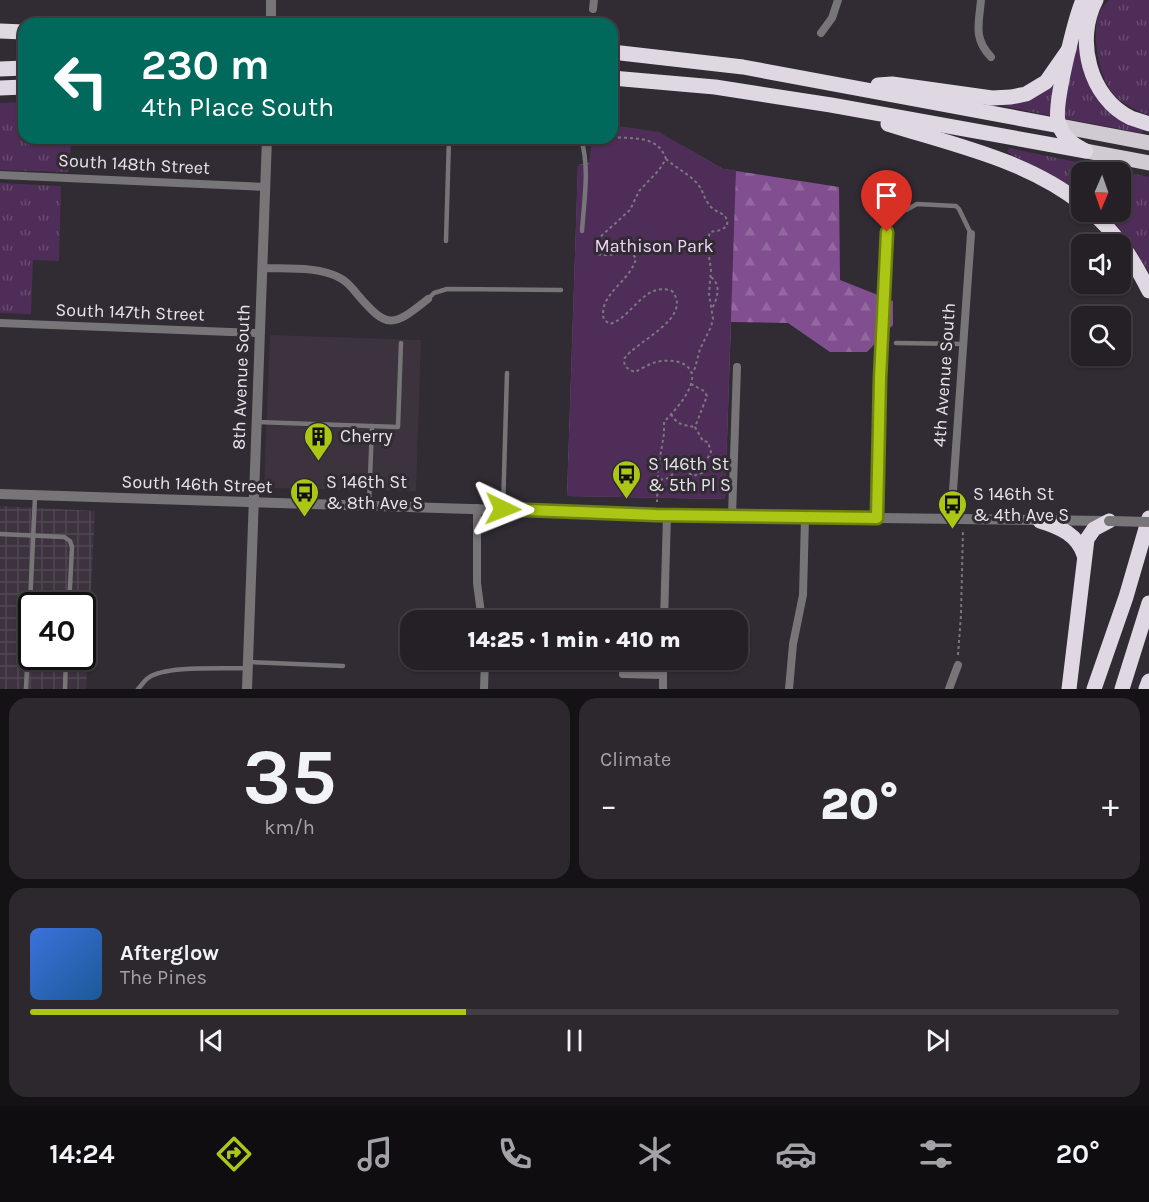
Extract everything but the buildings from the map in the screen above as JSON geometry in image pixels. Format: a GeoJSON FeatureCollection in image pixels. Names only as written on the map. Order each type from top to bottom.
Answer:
{"type":"FeatureCollection","features":[{"type":"Feature","properties":{"kind":"highway"},"geometry":{"type":"LineString","coordinates":[[1083,0],[1069,49],[1057,112],[1060,126],[1072,144],[1086,151]]}},
{"type":"Feature","properties":{"kind":"highway"},"geometry":{"type":"LineString","coordinates":[[1096,0],[1087,26],[1086,43],[1088,60],[1095,80],[1117,109],[1131,118],[1149,124]]}},
{"type":"Feature","properties":{"kind":"highway"},"geometry":{"type":"LineString","coordinates":[[0,31],[18,32]]}},
{"type":"Feature","properties":{"kind":"highway"},"geometry":{"type":"LineString","coordinates":[[854,87],[892,84],[992,98],[1011,98],[1026,94],[1046,82],[1069,49]]}},
{"type":"Feature","properties":{"kind":"highway"},"geometry":{"type":"LineString","coordinates":[[618,52],[743,67],[1149,143]]}},
{"type":"Feature","properties":{"kind":"highway"},"geometry":{"type":"LineString","coordinates":[[0,69],[18,68]]}},
{"type":"Feature","properties":{"kind":"highway"},"geometry":{"type":"LineString","coordinates":[[618,79],[705,86],[831,105],[1149,163]]}},
{"type":"Feature","properties":{"kind":"highway"},"geometry":{"type":"LineString","coordinates":[[0,88],[18,87]]}},
{"type":"Feature","properties":{"kind":"highway"},"geometry":{"type":"LineString","coordinates":[[831,105],[1016,165],[1071,195]]}},
{"type":"Feature","properties":{"kind":"highway"},"geometry":{"type":"LineString","coordinates":[[1101,222],[1119,239],[1149,291]]}},
{"type":"Feature","properties":{"kind":"highway"},"geometry":{"type":"LineString","coordinates":[[1040,520],[1071,535],[1081,545],[1084,555]]}},
{"type":"Feature","properties":{"kind":"highway"},"geometry":{"type":"LineString","coordinates":[[1094,689],[1126,597],[1149,520]]}},
{"type":"Feature","properties":{"kind":"highway"},"geometry":{"type":"LineString","coordinates":[[1069,689],[1087,539],[1091,532],[1109,521]]}},
{"type":"Feature","properties":{"kind":"highway"},"geometry":{"type":"LineString","coordinates":[[1122,689],[1149,603]]}},
{"type":"Feature","properties":{"kind":"highway"},"geometry":{"type":"LineString","coordinates":[[1146,689],[1149,681]]}},
{"type":"Feature","properties":{"kind":"street"},"geometry":{"type":"LineString","coordinates":[[270,18],[271,0]]}},
{"type":"Feature","properties":{"kind":"street"},"geometry":{"type":"LineString","coordinates":[[821,33],[832,18],[838,0]]}},
{"type":"Feature","properties":{"kind":"street"},"geometry":{"type":"LineString","coordinates":[[981,0],[979,40],[983,49],[991,57]]}},
{"type":"Feature","properties":{"kind":"street","name":"8th Avenue South"},"geometry":{"type":"LineString","coordinates":[[247,689],[267,144]]}},
{"type":"Feature","properties":{"kind":"street","name":"South 148th Street"},"geometry":{"type":"LineString","coordinates":[[0,175],[265,187]]}},
{"type":"Feature","properties":{"kind":"street"},"geometry":{"type":"LineString","coordinates":[[877,518],[880,379],[887,232]]}},
{"type":"Feature","properties":{"kind":"street","name":"4th Avenue South"},"geometry":{"type":"LineString","coordinates":[[951,519],[971,234]]}},
{"type":"Feature","properties":{"kind":"street"},"geometry":{"type":"LineString","coordinates":[[262,268],[307,270],[338,277],[346,281],[378,317],[386,320],[394,321],[408,316],[428,299]]}},
{"type":"Feature","properties":{"kind":"street","name":"South 147th Street"},"geometry":{"type":"LineString","coordinates":[[0,323],[259,333]]}},
{"type":"Feature","properties":{"kind":"street"},"geometry":{"type":"LineString","coordinates":[[732,516],[737,368]]}},
{"type":"Feature","properties":{"kind":"street","name":"South 146th Street"},"geometry":{"type":"LineString","coordinates":[[0,494],[667,515],[1149,520]]}},
{"type":"Feature","properties":{"kind":"street"},"geometry":{"type":"LineString","coordinates":[[477,508],[477,583],[481,610]]}},
{"type":"Feature","properties":{"kind":"street"},"geometry":{"type":"LineString","coordinates":[[664,610],[667,515]]}},
{"type":"Feature","properties":{"kind":"street"},"geometry":{"type":"LineString","coordinates":[[789,689],[793,644],[803,595],[805,518]]}},
{"type":"Feature","properties":{"kind":"street"},"geometry":{"type":"LineString","coordinates":[[949,689],[958,665]]}},
{"type":"Feature","properties":{"kind":"street"},"geometry":{"type":"LineString","coordinates":[[484,689],[485,670]]}},
{"type":"Feature","properties":{"kind":"street"},"geometry":{"type":"LineString","coordinates":[[663,670],[663,689]]}},
{"type":"Feature","properties":{"kind":"street"},"geometry":{"type":"LineString","coordinates":[[623,674],[663,675]]}},
{"type":"Feature","properties":{"kind":"lane"},"geometry":{"type":"LineString","coordinates":[[446,241],[449,144]]}},
{"type":"Feature","properties":{"kind":"lane"},"geometry":{"type":"LineString","coordinates":[[582,144],[586,154],[586,169],[582,231]]}},
{"type":"Feature","properties":{"kind":"lane"},"geometry":{"type":"LineString","coordinates":[[906,210],[917,204],[956,206],[971,234]]}},
{"type":"Feature","properties":{"kind":"lane"},"geometry":{"type":"LineString","coordinates":[[428,299],[434,292],[447,289],[561,290]]}},
{"type":"Feature","properties":{"kind":"lane"},"geometry":{"type":"LineString","coordinates":[[256,422],[398,427],[401,343]]}},
{"type":"Feature","properties":{"kind":"lane"},"geometry":{"type":"LineString","coordinates":[[896,343],[963,344]]}},
{"type":"Feature","properties":{"kind":"lane"},"geometry":{"type":"LineString","coordinates":[[503,509],[507,373]]}},
{"type":"Feature","properties":{"kind":"lane"},"geometry":{"type":"LineString","coordinates":[[369,506],[372,426]]}},
{"type":"Feature","properties":{"kind":"lane"},"geometry":{"type":"LineString","coordinates":[[26,689],[35,496]]}},
{"type":"Feature","properties":{"kind":"lane"},"geometry":{"type":"LineString","coordinates":[[0,534],[64,537],[70,541],[72,547],[70,592]]}},
{"type":"Feature","properties":{"kind":"lane"},"geometry":{"type":"LineString","coordinates":[[138,689],[148,678],[159,673],[248,665],[344,666]]}},
{"type":"Feature","properties":{"kind":"lane"},"geometry":{"type":"LineString","coordinates":[[65,689],[66,670]]}},
{"type":"Feature","properties":{"kind":"path"},"geometry":{"type":"LineString","coordinates":[[618,138],[652,141],[660,146],[666,159],[695,181],[711,207],[728,220],[725,228],[710,232],[708,235],[711,327],[700,349],[691,384],[680,405],[664,422],[657,502]]}},
{"type":"Feature","properties":{"kind":"path"},"geometry":{"type":"LineString","coordinates":[[666,159],[639,191],[630,210],[600,237],[596,244],[597,254],[607,256],[621,252],[632,254],[636,258],[631,271],[614,288],[602,312],[604,320],[610,324],[618,322],[644,296],[658,289],[672,291],[678,305],[675,312],[665,325],[628,353],[624,359],[624,365],[634,372],[656,362],[683,362],[692,373]]}},
{"type":"Feature","properties":{"kind":"path"},"geometry":{"type":"LineString","coordinates":[[710,276],[715,280],[718,290],[712,309]]}},
{"type":"Feature","properties":{"kind":"path"},"geometry":{"type":"LineString","coordinates":[[691,384],[704,391],[707,396],[695,427]]}},
{"type":"Feature","properties":{"kind":"path"},"geometry":{"type":"LineString","coordinates":[[671,414],[677,422],[695,427]]}},
{"type":"Feature","properties":{"kind":"path"},"geometry":{"type":"LineString","coordinates":[[659,480],[669,478],[679,467],[693,476],[702,473],[711,452],[708,442],[703,441],[695,427]]}},
{"type":"Feature","properties":{"kind":"path"},"geometry":{"type":"LineString","coordinates":[[958,665],[963,529]]}},
{"type":"Feature","properties":{"kind":"shaded area"},"geometry":{"type":"Polygon","coordinates":[[[270,335],[421,340],[416,491],[264,488],[270,335]]]}},
{"type":"Feature","properties":{"kind":"shaded area"},"geometry":{"type":"Polygon","coordinates":[[[0,506],[95,511],[91,592],[18,592],[18,670],[87,670],[86,689],[0,689],[0,506]]]}},
{"type":"Feature","properties":{"kind":"green space"},"geometry":{"type":"Polygon","coordinates":[[[1109,0],[1149,0],[1149,115],[1123,103],[1110,90],[1105,80],[1098,56],[1096,31],[1101,10],[1109,0]]]}},
{"type":"Feature","properties":{"kind":"green space"},"geometry":{"type":"Polygon","coordinates":[[[1079,25],[1083,67],[1144,130],[1142,133],[1062,118],[1079,25]]]}},
{"type":"Feature","properties":{"kind":"green space"},"geometry":{"type":"Polygon","coordinates":[[[1059,79],[1052,116],[993,104],[1029,100],[1044,92],[1059,79]]]}},
{"type":"Feature","properties":{"kind":"green space"},"geometry":{"type":"Polygon","coordinates":[[[18,102],[18,144],[71,144],[69,172],[0,170],[0,103],[18,102]]]}},
{"type":"Feature","properties":{"kind":"green space","name":"Mathison Park"},"geometry":{"type":"Polygon","coordinates":[[[618,126],[659,132],[723,169],[736,170],[725,499],[567,496],[578,165],[589,164],[591,144],[618,144],[618,126]]]}},
{"type":"Feature","properties":{"kind":"green space","name":"Mathison Park"},"geometry":{"type":"Polygon","coordinates":[[[683,146],[723,169],[839,187],[840,280],[893,301],[893,325],[867,352],[830,352],[788,323],[731,322],[725,499],[567,496],[578,165],[683,146]]]}},
{"type":"Feature","properties":{"kind":"green space"},"geometry":{"type":"Polygon","coordinates":[[[1009,148],[1077,162],[1071,162],[1071,187],[1007,152],[1009,148]]]}},
{"type":"Feature","properties":{"kind":"green space"},"geometry":{"type":"Polygon","coordinates":[[[1131,173],[1149,177],[1149,272],[1131,245],[1131,234],[1124,234],[1114,222],[1131,222],[1131,173]]]}},
{"type":"Feature","properties":{"kind":"green space"},"geometry":{"type":"Polygon","coordinates":[[[0,183],[61,186],[59,261],[33,260],[31,314],[0,313],[0,183]]]}},
{"type":"Feature","properties":{"kind":"place","name":"Cherry"},"geometry":{"type":"Point","coordinates":[319,462]}},
{"type":"Feature","properties":{"kind":"place","name":"S 146th St & 5th Pl S"},"geometry":{"type":"Point","coordinates":[627,500]}},
{"type":"Feature","properties":{"kind":"place","name":"S 146th St & 8th Ave S"},"geometry":{"type":"Point","coordinates":[305,518]}},
{"type":"Feature","properties":{"kind":"place","name":"S 146th St & 4th Ave S"},"geometry":{"type":"Point","coordinates":[952,530]}},
{"type":"Feature","properties":{"kind":"route"},"geometry":{"type":"LineString","coordinates":[[503,509],[656,515],[877,518],[880,379],[887,232]]}}]}
